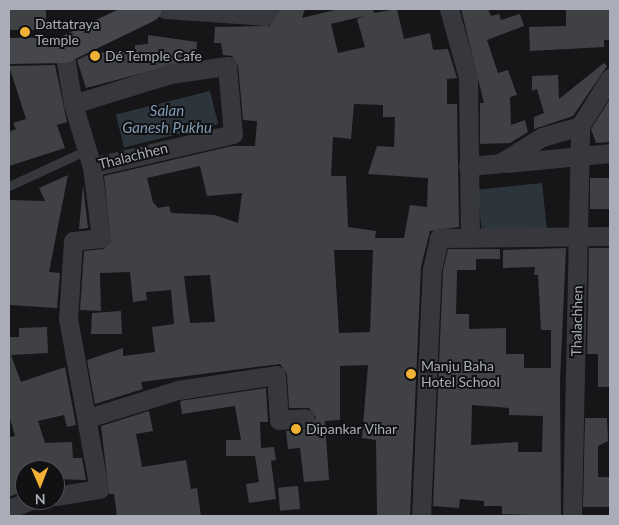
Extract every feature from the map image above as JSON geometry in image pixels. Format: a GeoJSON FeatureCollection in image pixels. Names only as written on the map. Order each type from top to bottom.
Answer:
{"type":"FeatureCollection","features":[{"type":"Feature","properties":{"kind":"main road"},"geometry":{"type":"LineString","coordinates":[[9,51],[64,50],[149,9]]}},
{"type":"Feature","properties":{"kind":"street"},"geometry":{"type":"LineString","coordinates":[[165,9],[265,16],[269,9]]}},
{"type":"Feature","properties":{"kind":"street"},"geometry":{"type":"LineString","coordinates":[[449,9],[468,77],[470,238]]}},
{"type":"Feature","properties":{"kind":"street"},"geometry":{"type":"LineString","coordinates":[[64,50],[73,104],[89,158],[101,238],[73,241],[68,319],[73,366],[88,418],[98,488],[65,494]]}},
{"type":"Feature","properties":{"kind":"street","name":"Thalachhen"},"geometry":{"type":"LineString","coordinates":[[73,104],[170,74],[227,66],[233,134],[89,158]]}},
{"type":"Feature","properties":{"kind":"street"},"geometry":{"type":"LineString","coordinates":[[500,164],[542,137],[580,126],[610,78]]}},
{"type":"Feature","properties":{"kind":"street","name":"Thalachhen"},"geometry":{"type":"LineString","coordinates":[[572,516],[578,237],[576,153],[580,126]]}},
{"type":"Feature","properties":{"kind":"street"},"geometry":{"type":"LineString","coordinates":[[468,166],[500,164],[576,153],[610,153]]}},
{"type":"Feature","properties":{"kind":"street"},"geometry":{"type":"LineString","coordinates":[[421,516],[432,269],[439,238],[610,236]]}},
{"type":"Feature","properties":{"kind":"street"},"geometry":{"type":"LineString","coordinates":[[88,418],[178,390],[276,375],[279,420],[305,418]]}},
{"type":"Feature","properties":{"kind":"lane"},"geometry":{"type":"LineString","coordinates":[[9,186],[89,158]]}},
{"type":"Feature","properties":{"kind":"water","name":"Salan Ganesh Pukhu"},"geometry":{"type":"Polygon","coordinates":[[[210,91],[218,124],[124,147],[116,114],[210,91]]]}},
{"type":"Feature","properties":{"kind":"water"},"geometry":{"type":"Polygon","coordinates":[[[542,183],[547,233],[483,240],[477,190],[542,183]]]}},
{"type":"Feature","properties":{"kind":"building"},"geometry":{"type":"Polygon","coordinates":[[[9,9],[46,9],[46,30],[9,30],[9,9]]]}},
{"type":"Feature","properties":{"kind":"building"},"geometry":{"type":"Polygon","coordinates":[[[280,9],[305,9],[302,18],[339,9],[373,9],[374,13],[397,9],[404,39],[430,33],[433,50],[448,49],[457,78],[447,79],[447,104],[457,104],[459,227],[430,231],[421,267],[410,516],[377,515],[376,440],[362,438],[368,365],[340,366],[340,420],[325,421],[329,480],[304,482],[300,448],[288,449],[286,431],[311,428],[316,417],[309,408],[289,408],[287,374],[280,364],[141,382],[143,389],[95,404],[87,360],[123,348],[123,356],[155,352],[152,327],[174,324],[171,290],[146,292],[147,300],[133,302],[130,272],[100,273],[101,311],[80,310],[84,251],[103,249],[111,242],[104,176],[232,146],[255,146],[257,121],[243,120],[238,65],[232,56],[223,55],[221,43],[214,43],[215,27],[270,26],[280,9]],[[364,16],[331,24],[338,53],[365,47],[357,19],[364,16]],[[354,104],[351,139],[333,137],[331,176],[346,176],[348,227],[376,231],[375,238],[404,238],[410,205],[427,207],[428,178],[368,174],[377,146],[394,147],[395,117],[383,117],[383,105],[354,104]],[[200,166],[147,178],[153,202],[158,208],[169,206],[171,213],[215,215],[238,223],[242,193],[207,196],[200,166]],[[334,250],[339,333],[370,332],[373,250],[334,250]],[[210,275],[184,276],[190,323],[215,322],[210,275]]]}},
{"type":"Feature","properties":{"kind":"building"},"geometry":{"type":"Polygon","coordinates":[[[461,9],[488,9],[491,16],[499,14],[501,20],[520,14],[524,26],[487,40],[498,73],[508,70],[517,95],[510,97],[511,125],[525,120],[528,132],[510,143],[480,144],[480,103],[484,103],[461,9]]]}},
{"type":"Feature","properties":{"kind":"building"},"geometry":{"type":"Polygon","coordinates":[[[566,9],[609,9],[610,40],[604,40],[604,47],[530,51],[529,27],[566,26],[566,9]]]}},
{"type":"Feature","properties":{"kind":"building"},"geometry":{"type":"Polygon","coordinates":[[[148,35],[197,42],[196,59],[86,88],[77,60],[92,53],[135,51],[135,45],[148,44],[148,35]]]}},
{"type":"Feature","properties":{"kind":"building"},"geometry":{"type":"Polygon","coordinates":[[[604,63],[607,66],[573,116],[534,129],[534,117],[544,113],[537,89],[532,91],[532,76],[558,75],[559,99],[604,63]]]}},
{"type":"Feature","properties":{"kind":"building"},"geometry":{"type":"Polygon","coordinates":[[[55,65],[67,122],[57,125],[65,148],[9,166],[9,132],[16,129],[13,123],[26,119],[9,66],[55,65]]]}},
{"type":"Feature","properties":{"kind":"building"},"geometry":{"type":"Polygon","coordinates":[[[610,99],[610,142],[596,143],[591,129],[610,99]]]}},
{"type":"Feature","properties":{"kind":"building"},"geometry":{"type":"Polygon","coordinates":[[[68,175],[49,272],[60,273],[57,308],[9,305],[9,200],[45,201],[39,188],[68,175]]]}},
{"type":"Feature","properties":{"kind":"building"},"geometry":{"type":"Polygon","coordinates":[[[590,178],[610,178],[610,209],[590,209],[590,178]]]}},
{"type":"Feature","properties":{"kind":"building"},"geometry":{"type":"Polygon","coordinates":[[[83,185],[88,228],[79,229],[83,185]]]}},
{"type":"Feature","properties":{"kind":"building"},"geometry":{"type":"Polygon","coordinates":[[[566,248],[560,381],[561,516],[502,514],[502,506],[484,506],[484,501],[460,499],[459,508],[433,506],[443,270],[448,249],[500,249],[500,259],[476,259],[476,270],[457,270],[456,314],[469,314],[469,329],[506,328],[506,354],[524,354],[524,368],[551,368],[551,330],[541,330],[538,275],[534,275],[535,267],[503,268],[503,250],[566,248]],[[472,405],[471,445],[518,442],[518,452],[542,452],[543,416],[509,415],[509,408],[472,405]]]}},
{"type":"Feature","properties":{"kind":"building"},"geometry":{"type":"Polygon","coordinates":[[[589,248],[610,248],[610,387],[598,387],[598,354],[587,354],[589,248]]]}},
{"type":"Feature","properties":{"kind":"building"},"geometry":{"type":"Polygon","coordinates":[[[121,311],[122,334],[91,334],[92,313],[121,311]]]}},
{"type":"Feature","properties":{"kind":"building"},"geometry":{"type":"Polygon","coordinates":[[[47,327],[48,353],[11,355],[21,382],[65,367],[76,425],[67,427],[64,415],[38,421],[45,443],[72,442],[73,458],[82,458],[86,480],[65,479],[65,460],[15,460],[15,494],[9,497],[9,437],[15,436],[9,415],[9,337],[19,337],[19,328],[47,327]]]}},
{"type":"Feature","properties":{"kind":"building"},"geometry":{"type":"Polygon","coordinates":[[[266,388],[268,422],[260,422],[261,448],[274,447],[276,460],[271,461],[276,499],[249,503],[246,484],[259,482],[255,456],[226,456],[226,440],[241,440],[235,406],[182,414],[180,401],[266,388]]]}},
{"type":"Feature","properties":{"kind":"building"},"geometry":{"type":"Polygon","coordinates":[[[149,411],[153,431],[136,434],[142,467],[186,460],[191,489],[197,488],[201,516],[117,516],[114,494],[109,494],[101,426],[149,411]]]}},
{"type":"Feature","properties":{"kind":"building"},"geometry":{"type":"Polygon","coordinates":[[[585,418],[607,418],[608,441],[598,446],[598,477],[610,477],[610,507],[583,507],[585,418]]]}},
{"type":"Feature","properties":{"kind":"building"},"geometry":{"type":"Polygon","coordinates":[[[298,486],[300,509],[280,511],[278,488],[298,486]]]}},
{"type":"Feature","properties":{"kind":"place","name":"Dattatraya Temple"},"geometry":{"type":"Point","coordinates":[25,32]}},
{"type":"Feature","properties":{"kind":"place","name":"Dé Temple Cafe"},"geometry":{"type":"Point","coordinates":[95,56]}},
{"type":"Feature","properties":{"kind":"place","name":"Manju Baha Hotel School"},"geometry":{"type":"Point","coordinates":[411,374]}},
{"type":"Feature","properties":{"kind":"place","name":"Dipankar Vihar"},"geometry":{"type":"Point","coordinates":[296,429]}}]}
